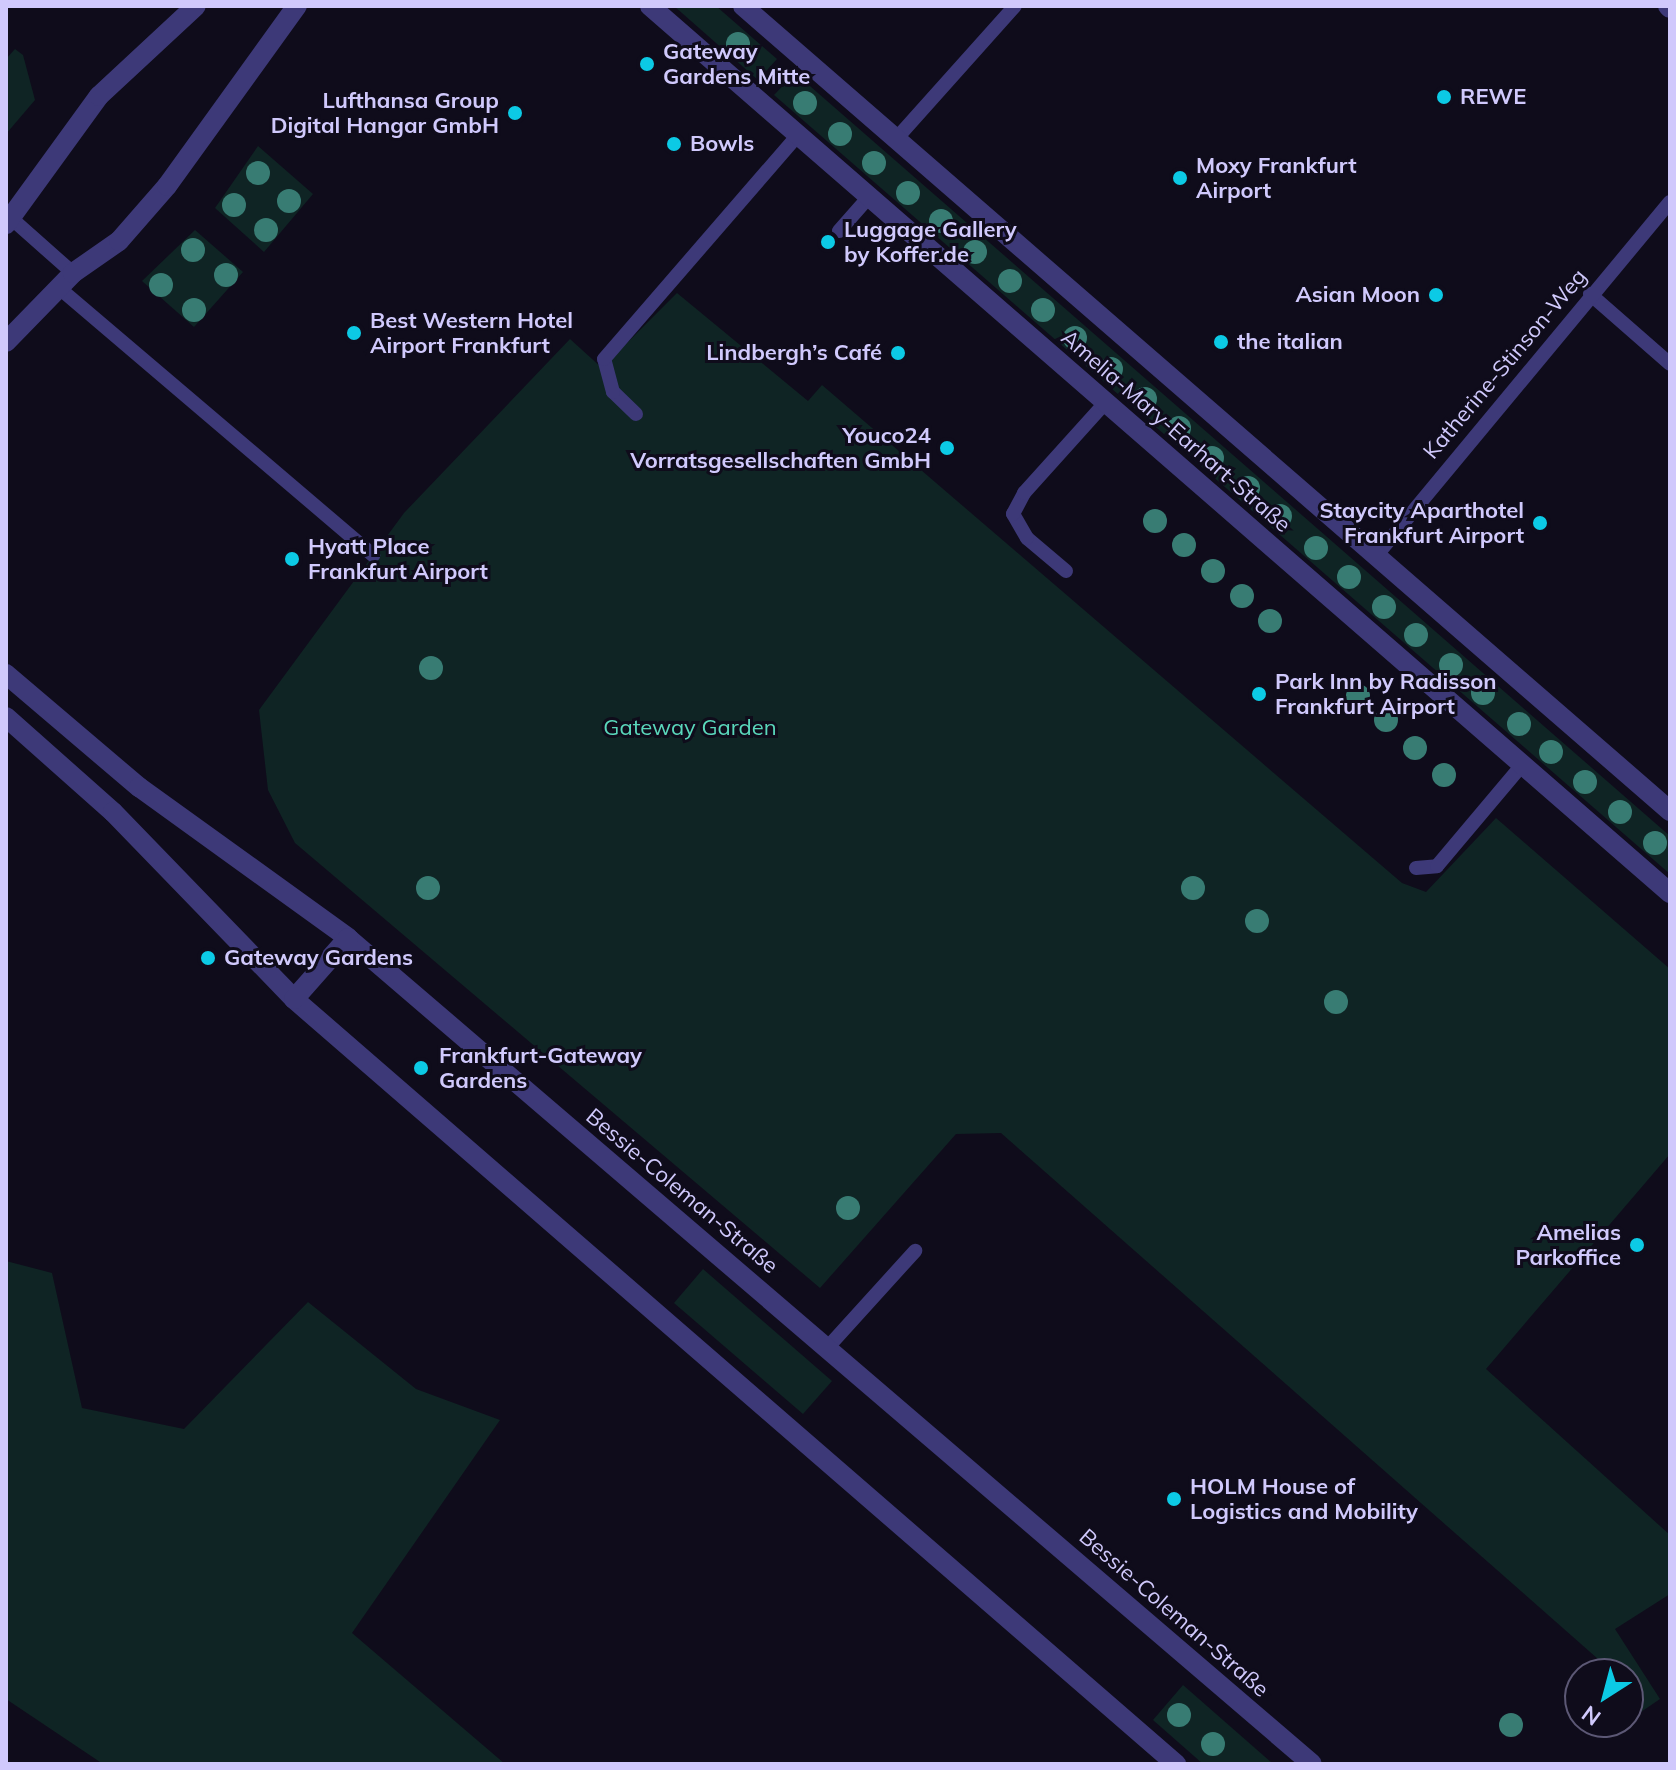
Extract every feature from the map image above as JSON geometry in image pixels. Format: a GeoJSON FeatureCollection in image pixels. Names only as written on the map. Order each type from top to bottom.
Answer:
{"type":"FeatureCollection","features":[{"type":"Feature","properties":{"kind":"street"},"geometry":{"type":"LineString","coordinates":[[8,221],[58,146],[99,96],[196,6]]}},
{"type":"Feature","properties":{"kind":"street"},"geometry":{"type":"LineString","coordinates":[[6,342],[66,280],[119,241],[167,186],[297,6]]}},
{"type":"Feature","properties":{"kind":"street","name":"Amelia-Mary-Earhart-Straße"},"geometry":{"type":"LineString","coordinates":[[650,6],[1670,893]]}},
{"type":"Feature","properties":{"kind":"street","name":"Amelia-Mary-Earhart-Straße"},"geometry":{"type":"LineString","coordinates":[[743,6],[1670,811]]}},
{"type":"Feature","properties":{"kind":"street","name":"Bessie-Coleman-Straße"},"geometry":{"type":"LineString","coordinates":[[6,674],[130,780],[348,938],[1312,1764]]}},
{"type":"Feature","properties":{"kind":"street"},"geometry":{"type":"LineString","coordinates":[[6,717],[113,812],[294,999],[1176,1764]]}},
{"type":"Feature","properties":{"kind":"street"},"geometry":{"type":"LineString","coordinates":[[294,999],[348,938]]}},
{"type":"Feature","properties":{"kind":"lane"},"geometry":{"type":"LineString","coordinates":[[896,139],[1015,6]]}},
{"type":"Feature","properties":{"kind":"lane"},"geometry":{"type":"LineString","coordinates":[[636,414],[613,392],[604,359],[798,135]]}},
{"type":"Feature","properties":{"kind":"lane"},"geometry":{"type":"LineString","coordinates":[[839,231],[869,197]]}},
{"type":"Feature","properties":{"kind":"lane","name":"Katherine-Stinson-Weg"},"geometry":{"type":"LineString","coordinates":[[1376,556],[1590,294],[1670,202]]}},
{"type":"Feature","properties":{"kind":"lane"},"geometry":{"type":"LineString","coordinates":[[8,221],[66,280],[373,555]]}},
{"type":"Feature","properties":{"kind":"lane"},"geometry":{"type":"LineString","coordinates":[[1590,294],[1670,364]]}},
{"type":"Feature","properties":{"kind":"lane"},"geometry":{"type":"LineString","coordinates":[[1066,571],[1027,538],[1013,514],[1024,493],[1106,402]]}},
{"type":"Feature","properties":{"kind":"lane"},"geometry":{"type":"LineString","coordinates":[[1416,868],[1437,866],[1522,765]]}},
{"type":"Feature","properties":{"kind":"lane"},"geometry":{"type":"LineString","coordinates":[[828,1347],[915,1251]]}},
{"type":"Feature","properties":{"kind":"green space"},"geometry":{"type":"Polygon","coordinates":[[[674,6],[716,6],[777,59],[758,80],[674,6]]]}},
{"type":"Feature","properties":{"kind":"green space"},"geometry":{"type":"Polygon","coordinates":[[[15,49],[23,55],[35,100],[6,134],[6,59],[15,49]]]}},
{"type":"Feature","properties":{"kind":"green space"},"geometry":{"type":"Polygon","coordinates":[[[795,73],[1670,836],[1670,874],[774,95],[795,73]]]}},
{"type":"Feature","properties":{"kind":"green space"},"geometry":{"type":"Polygon","coordinates":[[[258,146],[313,194],[264,252],[215,208],[258,146]]]}},
{"type":"Feature","properties":{"kind":"green space"},"geometry":{"type":"Polygon","coordinates":[[[195,230],[243,272],[194,327],[142,281],[195,230]]]}},
{"type":"Feature","properties":{"kind":"green space","name":"Gateway Garden"},"geometry":{"type":"Polygon","coordinates":[[[677,293],[808,401],[822,385],[1402,883],[1426,892],[1496,818],[1670,969],[1670,1154],[1486,1369],[1670,1535],[1670,1594],[1615,1629],[1634,1658],[1597,1658],[1001,1133],[956,1134],[820,1288],[295,843],[268,790],[259,710],[404,513],[570,339],[602,368],[677,293]]]}},
{"type":"Feature","properties":{"kind":"green space"},"geometry":{"type":"Polygon","coordinates":[[[6,1261],[52,1273],[82,1408],[184,1429],[308,1302],[416,1389],[500,1420],[352,1633],[505,1764],[103,1764],[6,1699],[6,1261]]]}},
{"type":"Feature","properties":{"kind":"green space"},"geometry":{"type":"Polygon","coordinates":[[[703,1269],[832,1381],[803,1414],[674,1303],[703,1269]]]}},
{"type":"Feature","properties":{"kind":"green space","name":"Gateway Garden"},"geometry":{"type":"Polygon","coordinates":[[[1644,1674],[1660,1699],[1644,1710],[1644,1674]]]}},
{"type":"Feature","properties":{"kind":"green space"},"geometry":{"type":"Polygon","coordinates":[[[1183,1685],[1273,1764],[1203,1764],[1153,1720],[1183,1685]]]}},
{"type":"Feature","properties":{"kind":"place","name":"Gateway Gardens Mitte"},"geometry":{"type":"Point","coordinates":[647,64]}},
{"type":"Feature","properties":{"kind":"place","name":"REWE"},"geometry":{"type":"Point","coordinates":[1444,97]}},
{"type":"Feature","properties":{"kind":"place","name":"Lufthansa Group Digital Hangar GmbH"},"geometry":{"type":"Point","coordinates":[515,113]}},
{"type":"Feature","properties":{"kind":"place","name":"Bowls"},"geometry":{"type":"Point","coordinates":[674,144]}},
{"type":"Feature","properties":{"kind":"place","name":"Moxy Frankfurt Airport"},"geometry":{"type":"Point","coordinates":[1180,178]}},
{"type":"Feature","properties":{"kind":"place","name":"Luggage Gallery by Koffer.de"},"geometry":{"type":"Point","coordinates":[828,242]}},
{"type":"Feature","properties":{"kind":"place","name":"Asian Moon"},"geometry":{"type":"Point","coordinates":[1436,295]}},
{"type":"Feature","properties":{"kind":"place","name":"Best Western Hotel Airport Frankfurt"},"geometry":{"type":"Point","coordinates":[354,333]}},
{"type":"Feature","properties":{"kind":"place","name":"the italian"},"geometry":{"type":"Point","coordinates":[1221,342]}},
{"type":"Feature","properties":{"kind":"place","name":"Lindbergh’s Café"},"geometry":{"type":"Point","coordinates":[898,353]}},
{"type":"Feature","properties":{"kind":"place","name":"Youco24 Vorratsgesellschaften GmbH"},"geometry":{"type":"Point","coordinates":[947,448]}},
{"type":"Feature","properties":{"kind":"place","name":"Staycity Aparthotel Frankfurt Airport"},"geometry":{"type":"Point","coordinates":[1540,523]}},
{"type":"Feature","properties":{"kind":"place","name":"Hyatt Place Frankfurt Airport"},"geometry":{"type":"Point","coordinates":[292,559]}},
{"type":"Feature","properties":{"kind":"place","name":"Park Inn by Radisson Frankfurt Airport"},"geometry":{"type":"Point","coordinates":[1259,694]}},
{"type":"Feature","properties":{"kind":"place","name":"Gateway Gardens"},"geometry":{"type":"Point","coordinates":[208,958]}},
{"type":"Feature","properties":{"kind":"place","name":"Frankfurt-Gateway Gardens"},"geometry":{"type":"Point","coordinates":[421,1068]}},
{"type":"Feature","properties":{"kind":"place","name":"Amelias Parkoffice"},"geometry":{"type":"Point","coordinates":[1637,1245]}},
{"type":"Feature","properties":{"kind":"place","name":"HOLM House of Logistics and Mobility"},"geometry":{"type":"Point","coordinates":[1174,1499]}}]}
